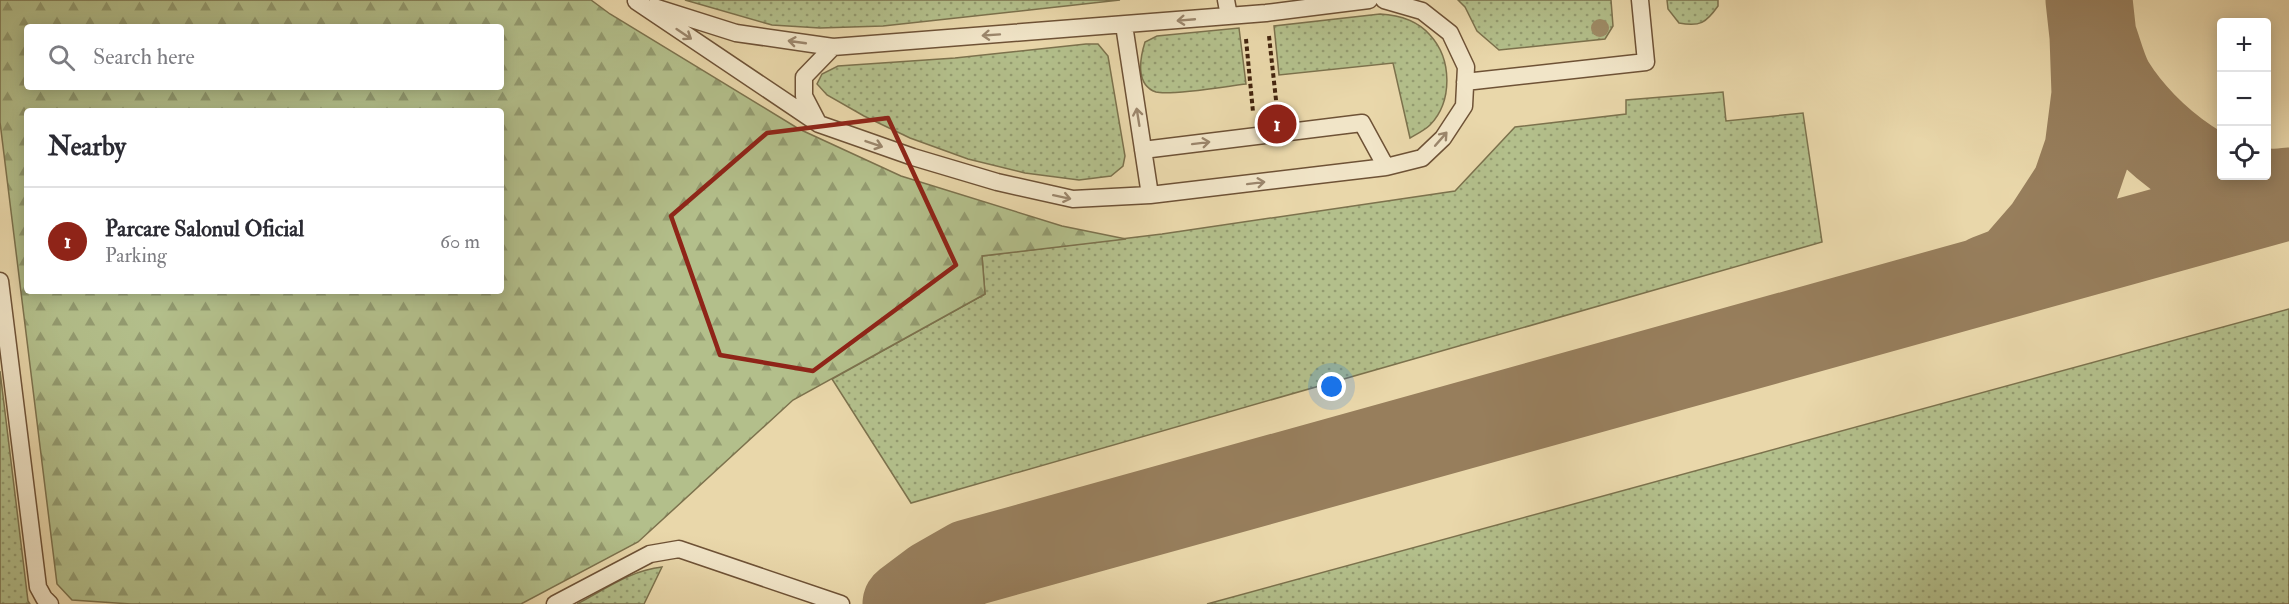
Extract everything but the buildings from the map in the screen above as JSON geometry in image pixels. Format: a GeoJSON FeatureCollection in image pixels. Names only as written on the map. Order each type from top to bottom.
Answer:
{"type":"FeatureCollection","features":[{"type":"Feature","properties":{"kind":"lane"},"geometry":{"type":"LineString","coordinates":[[634,1],[736,33],[833,47],[1124,25],[1233,10],[1266,13],[1369,0]]}},
{"type":"Feature","properties":{"kind":"lane"},"geometry":{"type":"LineString","coordinates":[[634,1],[819,124],[913,157],[997,182],[1072,199],[1150,195],[1386,167],[1422,158],[1443,138],[1464,106],[1466,67],[1450,33],[1422,10],[1384,0]]}},
{"type":"Feature","properties":{"kind":"lane"},"geometry":{"type":"LineString","coordinates":[[1465,82],[1646,62],[1640,0]]}},
{"type":"Feature","properties":{"kind":"lane"},"geometry":{"type":"LineString","coordinates":[[1124,25],[1150,195]]}},
{"type":"Feature","properties":{"kind":"lane"},"geometry":{"type":"LineString","coordinates":[[819,124],[804,96],[804,77],[833,47]]}},
{"type":"Feature","properties":{"kind":"lane"},"geometry":{"type":"LineString","coordinates":[[1143,150],[1362,123],[1386,167]]}},
{"type":"Feature","properties":{"kind":"lane"},"geometry":{"type":"LineString","coordinates":[[0,281],[38,587],[50,604]]}},
{"type":"Feature","properties":{"kind":"lane"},"geometry":{"type":"LineString","coordinates":[[555,604],[650,554],[679,549],[842,604]]}},
{"type":"Feature","properties":{"kind":"path"},"geometry":{"type":"LineString","coordinates":[[1233,10],[1256,137]]}},
{"type":"Feature","properties":{"kind":"path"},"geometry":{"type":"LineString","coordinates":[[1266,13],[1280,134]]}},
{"type":"Feature","properties":{"kind":"highlighted area"},"geometry":{"type":"Polygon","coordinates":[[[888,118],[956,265],[813,371],[720,355],[671,216],[767,133],[888,118]]]}},
{"type":"Feature","properties":{"kind":"green space"},"geometry":{"type":"Polygon","coordinates":[[[0,0],[591,0],[610,14],[799,129],[901,176],[1062,226],[1126,239],[982,256],[985,294],[793,400],[638,542],[521,604],[131,604],[72,600],[57,584],[0,122],[0,0]]]}},
{"type":"Feature","properties":{"kind":"green space"},"geometry":{"type":"Polygon","coordinates":[[[685,0],[1120,0],[883,26],[820,28],[772,25],[685,0]]]}},
{"type":"Feature","properties":{"kind":"green space"},"geometry":{"type":"Polygon","coordinates":[[[1458,0],[1611,0],[1613,26],[1605,39],[1499,50],[1477,31],[1465,7],[1458,0]]]}},
{"type":"Feature","properties":{"kind":"green space"},"geometry":{"type":"Polygon","coordinates":[[[1667,0],[1718,0],[1718,6],[1706,20],[1697,24],[1686,24],[1679,23],[1668,9],[1667,0]]]}},
{"type":"Feature","properties":{"kind":"green space"},"geometry":{"type":"Polygon","coordinates":[[[1380,14],[1407,19],[1425,30],[1437,45],[1446,68],[1446,92],[1438,115],[1428,127],[1410,138],[1393,63],[1279,75],[1274,26],[1380,14]]]}},
{"type":"Feature","properties":{"kind":"green space"},"geometry":{"type":"Polygon","coordinates":[[[1239,28],[1246,84],[1163,93],[1156,92],[1145,83],[1141,63],[1145,42],[1157,36],[1239,28]]]}},
{"type":"Feature","properties":{"kind":"green space"},"geometry":{"type":"Polygon","coordinates":[[[1098,44],[1108,56],[1125,156],[1123,166],[1111,176],[1079,180],[1025,173],[968,159],[910,138],[864,116],[827,95],[817,84],[822,74],[838,66],[955,58],[1098,44]]]}},
{"type":"Feature","properties":{"kind":"green space"},"geometry":{"type":"Polygon","coordinates":[[[1723,92],[1726,121],[1803,113],[1822,242],[911,503],[832,379],[985,294],[982,256],[1162,234],[1455,191],[1515,127],[1626,114],[1626,100],[1723,92]]]}},
{"type":"Feature","properties":{"kind":"green space"},"geometry":{"type":"Polygon","coordinates":[[[2289,309],[2289,604],[1207,604],[2289,309]]]}},
{"type":"Feature","properties":{"kind":"green space"},"geometry":{"type":"Polygon","coordinates":[[[0,371],[28,601],[30,604],[0,604],[0,371]]]}},
{"type":"Feature","properties":{"kind":"green space"},"geometry":{"type":"Polygon","coordinates":[[[662,567],[644,604],[577,604],[629,576],[662,567]]]}},
{"type":"Feature","properties":{"kind":"taxiway"},"geometry":{"type":"LineString","coordinates":[[1988,278],[2014,268],[2047,230],[2075,187],[2088,149],[2095,94],[2089,0]]}},
{"type":"Feature","properties":{"kind":"taxiway"},"geometry":{"type":"LineString","coordinates":[[2093,36],[2111,84],[2125,105],[2164,144],[2212,176],[2238,187],[2264,192],[2289,191]]}},
{"type":"Feature","properties":{"kind":"taxiway"},"geometry":{"type":"LineString","coordinates":[[906,604],[934,583],[969,563],[2289,196]]}},
{"type":"Feature","properties":{"kind":"place","name":"Parcare Salonul Oficial"},"geometry":{"type":"Point","coordinates":[1277,124]}}]}
